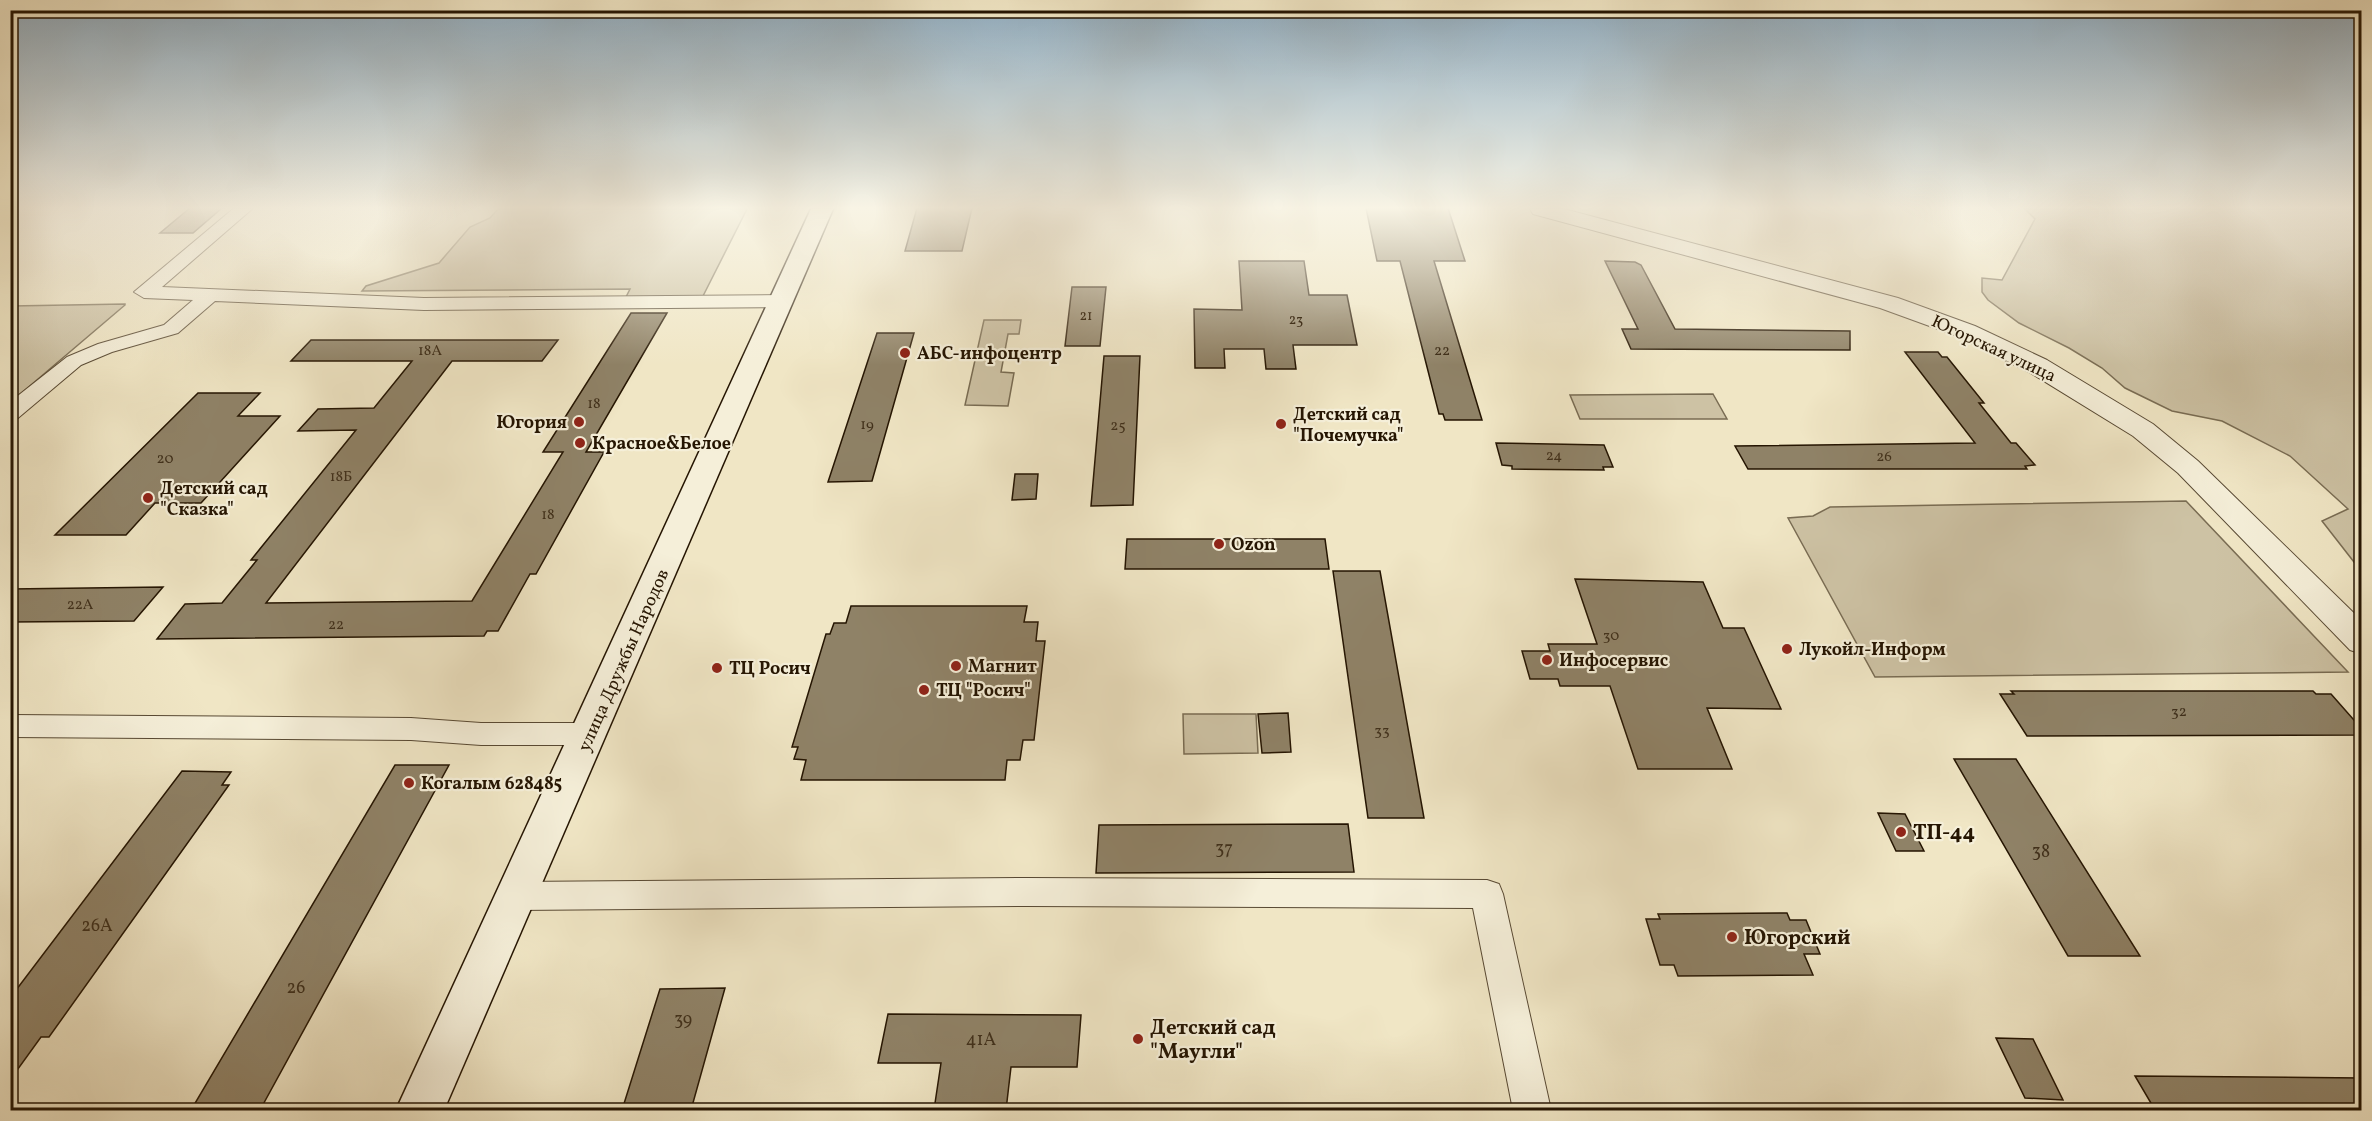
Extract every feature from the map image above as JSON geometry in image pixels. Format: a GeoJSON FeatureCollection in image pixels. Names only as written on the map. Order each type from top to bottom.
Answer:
{"type":"FeatureCollection","features":[{"type":"Feature","properties":{"kind":"main road","name":"улица Дружбы Народов"},"geometry":{"type":"LineString","coordinates":[[420,1110],[800,261]]}},
{"type":"Feature","properties":{"kind":"street"},"geometry":{"type":"LineString","coordinates":[[180,261],[144,292],[424,304],[783,301]]}},
{"type":"Feature","properties":{"kind":"street","name":"Югорская улица"},"geometry":{"type":"LineString","coordinates":[[1736,261],[1889,303],[1966,331],[2038,366],[2143,430],[2188,467],[2361,642]]}},
{"type":"Feature","properties":{"kind":"street"},"geometry":{"type":"LineString","coordinates":[[10,413],[75,361],[105,348],[171,329],[210,295]]}},
{"type":"Feature","properties":{"kind":"street"},"geometry":{"type":"LineString","coordinates":[[10,726],[411,729],[504,735],[590,734]]}},
{"type":"Feature","properties":{"kind":"street"},"geometry":{"type":"LineString","coordinates":[[516,896],[1017,892],[1487,894],[1532,1110]]}},
{"type":"Feature","properties":{"kind":"shaded area"},"geometry":{"type":"Polygon","coordinates":[[[721,261],[703,296],[626,297],[630,289],[362,291],[366,286],[439,263],[721,261]]]}},
{"type":"Feature","properties":{"kind":"shaded area"},"geometry":{"type":"Polygon","coordinates":[[[2012,261],[2361,261],[2361,571],[2322,521],[2348,509],[2290,456],[2222,421],[2172,411],[2125,388],[2102,368],[2069,348],[2019,323],[1988,300],[1982,292],[1982,278],[2002,280],[2012,261]]]}},
{"type":"Feature","properties":{"kind":"shaded area"},"geometry":{"type":"Polygon","coordinates":[[[125,305],[11,402],[11,306],[125,305]]]}},
{"type":"Feature","properties":{"kind":"shaded area"},"geometry":{"type":"Polygon","coordinates":[[[984,320],[1021,320],[1019,334],[1008,334],[1001,372],[1014,373],[1008,406],[965,405],[984,320]]]}},
{"type":"Feature","properties":{"kind":"shaded area"},"geometry":{"type":"Polygon","coordinates":[[[1713,394],[1727,419],[1580,419],[1570,395],[1713,394]]]}},
{"type":"Feature","properties":{"kind":"shaded area"},"geometry":{"type":"Polygon","coordinates":[[[2186,501],[2348,672],[1875,677],[1788,518],[1813,516],[1830,507],[2186,501]]]}},
{"type":"Feature","properties":{"kind":"shaded area"},"geometry":{"type":"Polygon","coordinates":[[[1183,714],[1256,714],[1258,753],[1184,754],[1183,714]]]}},
{"type":"Feature","properties":{"kind":"building"},"geometry":{"type":"Polygon","coordinates":[[[1239,261],[1304,261],[1309,295],[1347,295],[1357,345],[1293,345],[1296,369],[1266,369],[1264,349],[1224,349],[1225,368],[1195,368],[1194,309],[1242,310],[1239,261]]]}},
{"type":"Feature","properties":{"kind":"building"},"geometry":{"type":"Polygon","coordinates":[[[1400,261],[1434,261],[1482,420],[1445,420],[1443,414],[1439,414],[1400,261]]]}},
{"type":"Feature","properties":{"kind":"building"},"geometry":{"type":"Polygon","coordinates":[[[1605,261],[1635,262],[1641,265],[1675,329],[1850,331],[1850,350],[1631,349],[1622,329],[1638,329],[1605,261]]]}},
{"type":"Feature","properties":{"kind":"building"},"geometry":{"type":"Polygon","coordinates":[[[1072,287],[1106,287],[1100,346],[1065,346],[1072,287]]]}},
{"type":"Feature","properties":{"kind":"building"},"geometry":{"type":"Polygon","coordinates":[[[631,313],[667,313],[586,452],[604,452],[536,574],[530,574],[498,631],[487,631],[484,636],[157,639],[185,604],[222,603],[257,560],[251,560],[356,430],[298,431],[318,409],[374,408],[412,361],[291,361],[311,340],[558,340],[542,361],[452,361],[266,603],[472,601],[563,452],[543,452],[631,313]]]}},
{"type":"Feature","properties":{"kind":"building"},"geometry":{"type":"Polygon","coordinates":[[[877,333],[914,333],[872,481],[828,482],[877,333]]]}},
{"type":"Feature","properties":{"kind":"building"},"geometry":{"type":"Polygon","coordinates":[[[1905,352],[1938,352],[1942,357],[1947,357],[1984,403],[1979,403],[2011,443],[2016,443],[2035,465],[2025,466],[2027,469],[1748,469],[1735,446],[1975,443],[1905,352]]]}},
{"type":"Feature","properties":{"kind":"building"},"geometry":{"type":"Polygon","coordinates":[[[1104,356],[1140,356],[1133,505],[1091,506],[1104,356]]]}},
{"type":"Feature","properties":{"kind":"building"},"geometry":{"type":"Polygon","coordinates":[[[198,393],[260,393],[238,416],[280,416],[201,503],[155,503],[126,535],[55,535],[198,393]]]}},
{"type":"Feature","properties":{"kind":"building"},"geometry":{"type":"Polygon","coordinates":[[[1496,443],[1604,445],[1613,467],[1603,467],[1604,470],[1512,469],[1512,466],[1502,465],[1496,443]]]}},
{"type":"Feature","properties":{"kind":"building"},"geometry":{"type":"Polygon","coordinates":[[[1015,474],[1038,474],[1036,499],[1012,500],[1015,474]]]}},
{"type":"Feature","properties":{"kind":"building"},"geometry":{"type":"Polygon","coordinates":[[[1127,539],[1325,539],[1329,569],[1125,569],[1127,539]]]}},
{"type":"Feature","properties":{"kind":"building"},"geometry":{"type":"Polygon","coordinates":[[[1333,571],[1380,571],[1424,818],[1368,818],[1333,571]]]}},
{"type":"Feature","properties":{"kind":"building"},"geometry":{"type":"Polygon","coordinates":[[[1575,579],[1703,582],[1723,628],[1744,628],[1781,709],[1707,708],[1732,769],[1638,769],[1610,686],[1560,686],[1558,679],[1530,679],[1522,651],[1550,651],[1548,644],[1597,644],[1575,579]]]}},
{"type":"Feature","properties":{"kind":"building"},"geometry":{"type":"Polygon","coordinates":[[[163,587],[134,621],[10,622],[10,589],[163,587]]]}},
{"type":"Feature","properties":{"kind":"building","name":"ТЦ \"Росич\""},"geometry":{"type":"Polygon","coordinates":[[[851,606],[1027,606],[1024,622],[1038,622],[1036,641],[1045,641],[1034,740],[1023,740],[1020,760],[1007,760],[1005,780],[801,780],[806,760],[794,759],[798,747],[792,747],[826,634],[830,634],[834,623],[846,623],[851,606]]]}},
{"type":"Feature","properties":{"kind":"building"},"geometry":{"type":"Polygon","coordinates":[[[2011,691],[2313,691],[2316,694],[2331,694],[2361,728],[2361,735],[2027,736],[2000,694],[2014,694],[2011,691]]]}},
{"type":"Feature","properties":{"kind":"building"},"geometry":{"type":"Polygon","coordinates":[[[1288,713],[1291,752],[1262,753],[1258,714],[1288,713]]]}},
{"type":"Feature","properties":{"kind":"building"},"geometry":{"type":"Polygon","coordinates":[[[1954,759],[2016,759],[2140,956],[2068,956],[1954,759]]]}},
{"type":"Feature","properties":{"kind":"building"},"geometry":{"type":"Polygon","coordinates":[[[395,765],[449,765],[260,1110],[191,1110],[395,765]]]}},
{"type":"Feature","properties":{"kind":"building"},"geometry":{"type":"Polygon","coordinates":[[[182,771],[231,772],[222,785],[229,785],[49,1037],[41,1037],[10,1080],[10,998],[182,771]]]}},
{"type":"Feature","properties":{"kind":"building","name":"ТП-44"},"geometry":{"type":"Polygon","coordinates":[[[1878,813],[1905,814],[1924,851],[1896,851],[1878,813]]]}},
{"type":"Feature","properties":{"kind":"building"},"geometry":{"type":"Polygon","coordinates":[[[1348,824],[1354,872],[1096,873],[1099,825],[1348,824]]]}},
{"type":"Feature","properties":{"kind":"building","name":"Югорский"},"geometry":{"type":"Polygon","coordinates":[[[1787,913],[1790,920],[1806,920],[1820,954],[1804,954],[1813,975],[1678,976],[1674,965],[1660,965],[1646,919],[1660,919],[1658,914],[1787,913]]]}},
{"type":"Feature","properties":{"kind":"building"},"geometry":{"type":"Polygon","coordinates":[[[725,988],[691,1110],[622,1110],[660,989],[725,988]]]}},
{"type":"Feature","properties":{"kind":"building"},"geometry":{"type":"Polygon","coordinates":[[[888,1014],[1081,1015],[1077,1067],[1011,1067],[1006,1110],[934,1110],[941,1063],[878,1063],[888,1014]]]}},
{"type":"Feature","properties":{"kind":"building"},"geometry":{"type":"Polygon","coordinates":[[[1996,1038],[2033,1039],[2063,1100],[2025,1098],[1996,1038]]]}},
{"type":"Feature","properties":{"kind":"building"},"geometry":{"type":"Polygon","coordinates":[[[2135,1076],[2361,1078],[2361,1110],[2155,1110],[2135,1076]]]}},
{"type":"Feature","properties":{"kind":"place","name":"АБС-инфоцентр"},"geometry":{"type":"Point","coordinates":[905,353]}},
{"type":"Feature","properties":{"kind":"place","name":"Югория"},"geometry":{"type":"Point","coordinates":[579,422]}},
{"type":"Feature","properties":{"kind":"place","name":"Детский сад \"Почемучка\""},"geometry":{"type":"Point","coordinates":[1281,424]}},
{"type":"Feature","properties":{"kind":"place","name":"Красное&Белое"},"geometry":{"type":"Point","coordinates":[580,443]}},
{"type":"Feature","properties":{"kind":"place","name":"Детский сад \"Сказка\""},"geometry":{"type":"Point","coordinates":[148,498]}},
{"type":"Feature","properties":{"kind":"place","name":"Ozon"},"geometry":{"type":"Point","coordinates":[1219,544]}},
{"type":"Feature","properties":{"kind":"place","name":"Лукойл-Информ"},"geometry":{"type":"Point","coordinates":[1787,649]}},
{"type":"Feature","properties":{"kind":"place","name":"Инфосервис"},"geometry":{"type":"Point","coordinates":[1547,660]}},
{"type":"Feature","properties":{"kind":"place","name":"Магнит"},"geometry":{"type":"Point","coordinates":[956,666]}},
{"type":"Feature","properties":{"kind":"place","name":"ТЦ Росич"},"geometry":{"type":"Point","coordinates":[717,668]}},
{"type":"Feature","properties":{"kind":"place","name":"ТЦ \"Росич\""},"geometry":{"type":"Point","coordinates":[924,690]}},
{"type":"Feature","properties":{"kind":"place","name":"Когалым 628485"},"geometry":{"type":"Point","coordinates":[409,783]}},
{"type":"Feature","properties":{"kind":"place","name":"ТП-44"},"geometry":{"type":"Point","coordinates":[1901,832]}},
{"type":"Feature","properties":{"kind":"place","name":"Югорский"},"geometry":{"type":"Point","coordinates":[1732,937]}},
{"type":"Feature","properties":{"kind":"place","name":"Детский сад \"Маугли\""},"geometry":{"type":"Point","coordinates":[1138,1039]}}]}
